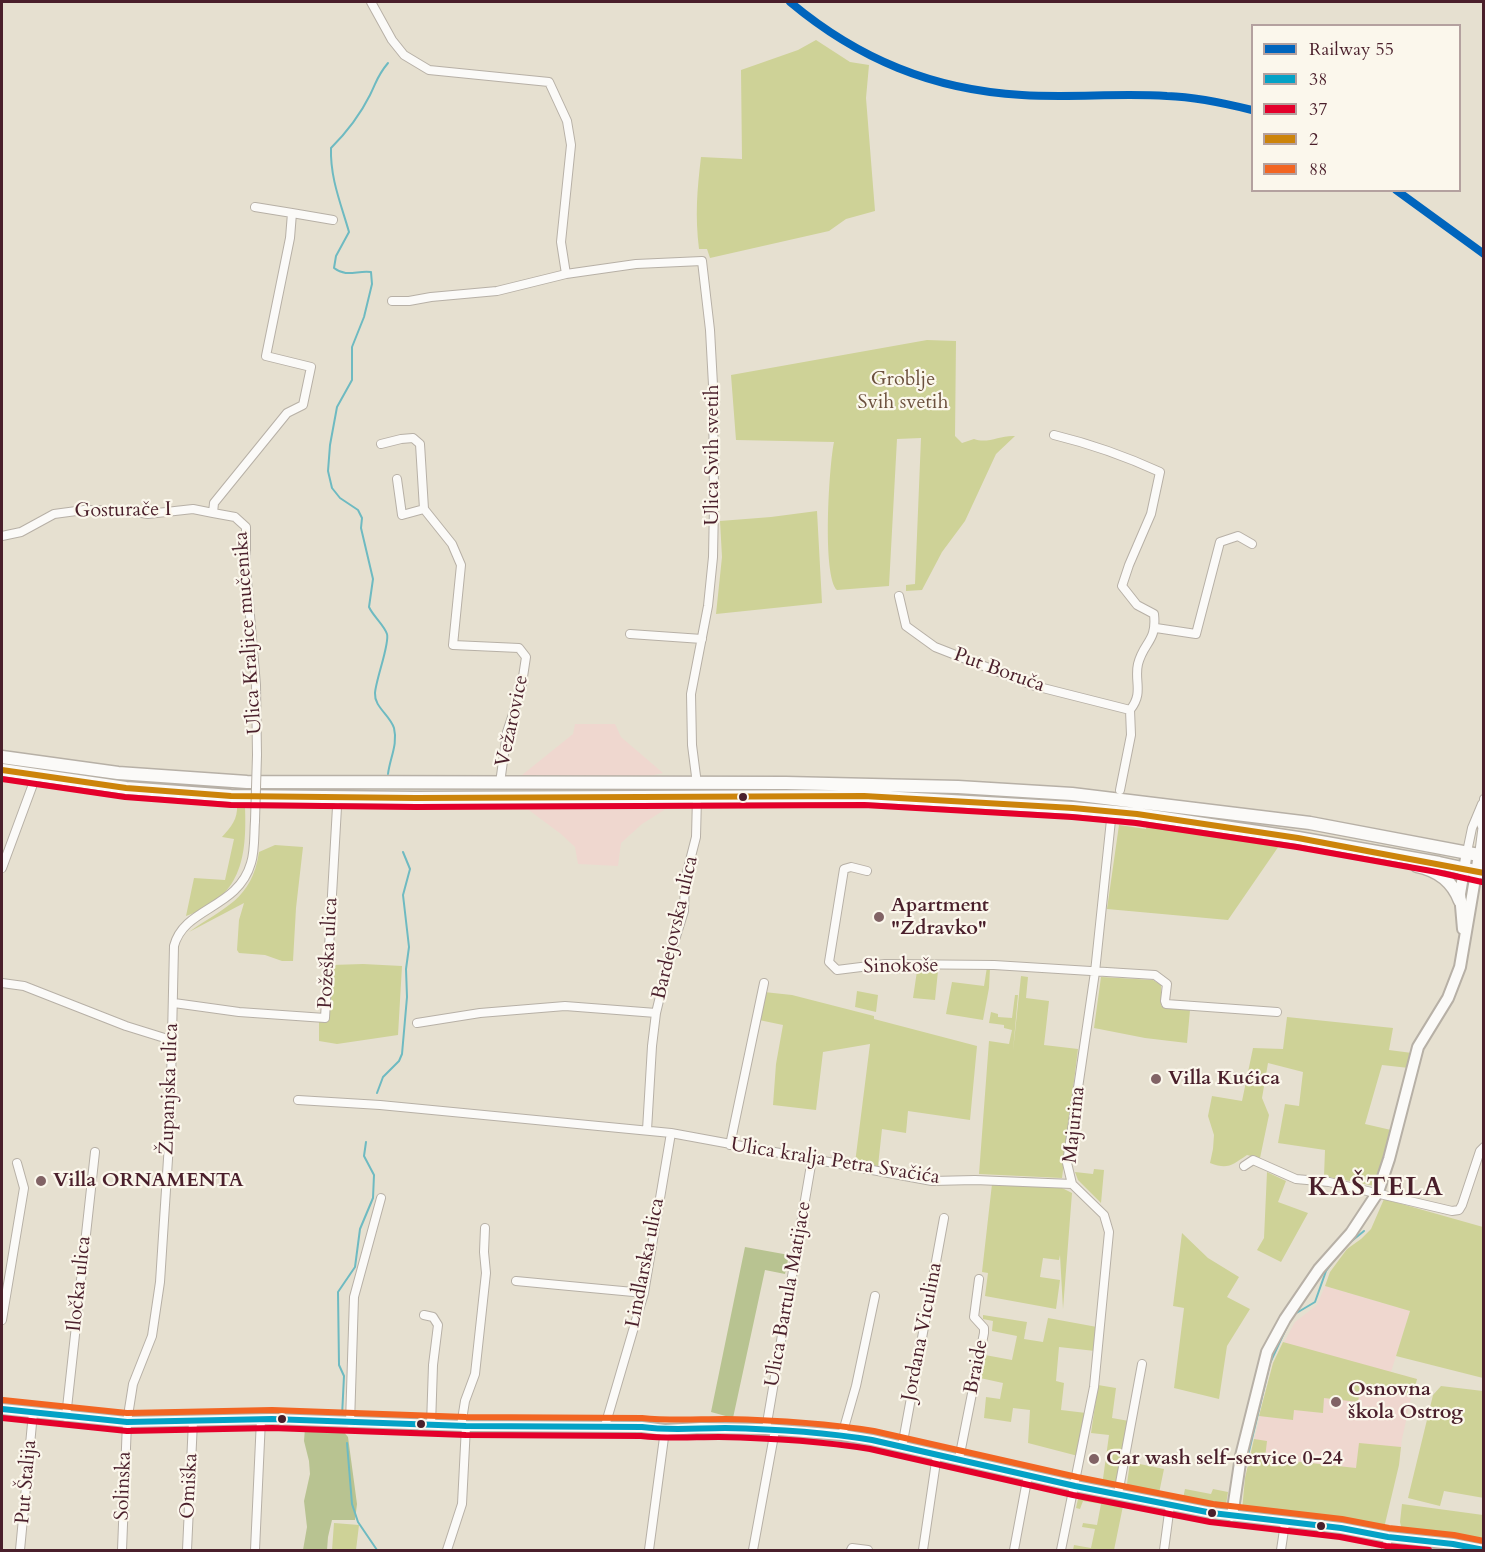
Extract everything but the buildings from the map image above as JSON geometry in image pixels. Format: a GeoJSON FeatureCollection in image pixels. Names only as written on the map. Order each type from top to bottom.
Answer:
{"type":"FeatureCollection","features":[{"type":"Feature","properties":{"kind":"main road"},"geometry":{"type":"LineString","coordinates":[[2,756],[118,773],[216,781],[345,784],[786,783],[958,787],[1072,794],[1310,823],[1476,854],[1462,960],[1455,983],[1418,1047],[1389,1159],[1378,1192],[1365,1214],[1314,1277],[1267,1353],[1241,1456],[1232,1516]]}},
{"type":"Feature","properties":{"kind":"main road"},"geometry":{"type":"LineString","coordinates":[[2,770],[126,788],[231,796],[909,797],[1137,814],[1298,838],[1474,871]]}},
{"type":"Feature","properties":{"kind":"main road"},"geometry":{"type":"LineString","coordinates":[[1395,855],[1408,863],[1436,872],[1450,883],[1460,901],[1465,935]]}},
{"type":"Feature","properties":{"kind":"main road"},"geometry":{"type":"LineString","coordinates":[[1460,901],[1474,871]]}},
{"type":"Feature","properties":{"kind":"main road"},"geometry":{"type":"LineString","coordinates":[[2,1409],[127,1422],[261,1419],[464,1426],[605,1426],[666,1430],[701,1428],[842,1435],[1170,1505],[1232,1516],[1341,1528],[1484,1550]]}},
{"type":"Feature","properties":{"kind":"street"},"geometry":{"type":"LineString","coordinates":[[371,2],[392,40],[404,55],[429,70],[549,82],[567,121],[571,145],[561,243],[566,274]]}},
{"type":"Feature","properties":{"kind":"street"},"geometry":{"type":"LineString","coordinates":[[255,207],[333,220]]}},
{"type":"Feature","properties":{"kind":"street","name":"Ulica Kraljice mučenika"},"geometry":{"type":"LineString","coordinates":[[255,821],[256,685],[246,569],[246,527],[235,517],[213,513],[214,503],[287,413],[303,405],[311,367],[266,356],[290,238],[292,213]]}},
{"type":"Feature","properties":{"kind":"street","name":"Ulica Svih svetih"},"geometry":{"type":"LineString","coordinates":[[392,302],[497,291],[566,274],[636,264],[702,261],[713,377],[714,505],[713,557],[702,639],[691,694],[692,745],[697,784]]}},
{"type":"Feature","properties":{"kind":"street"},"geometry":{"type":"LineString","coordinates":[[1054,435],[1092,444],[1160,472],[1151,514],[1122,586],[1137,605],[1155,614],[1156,628],[1151,641],[1142,653],[1138,666],[1138,694],[1130,710],[1131,735],[1120,790]]}},
{"type":"Feature","properties":{"kind":"street"},"geometry":{"type":"LineString","coordinates":[[381,444],[401,438],[413,438],[420,444],[424,509],[402,515],[397,478]]}},
{"type":"Feature","properties":{"kind":"street","name":"Gosturače I"},"geometry":{"type":"LineString","coordinates":[[2,536],[21,531],[54,514],[84,510],[129,511],[148,514],[193,509],[213,513]]}},
{"type":"Feature","properties":{"kind":"street","name":"Vežarovice"},"geometry":{"type":"LineString","coordinates":[[424,509],[452,544],[461,565],[453,645],[519,648],[526,657],[521,690],[507,732],[500,783]]}},
{"type":"Feature","properties":{"kind":"street"},"geometry":{"type":"LineString","coordinates":[[1156,628],[1196,634],[1220,542],[1238,536],[1252,544]]}},
{"type":"Feature","properties":{"kind":"street","name":"Put Boruča"},"geometry":{"type":"LineString","coordinates":[[899,596],[906,626],[935,647],[1035,686],[1130,710]]}},
{"type":"Feature","properties":{"kind":"street"},"geometry":{"type":"LineString","coordinates":[[630,634],[702,639]]}},
{"type":"Feature","properties":{"kind":"street"},"geometry":{"type":"LineString","coordinates":[[2,868],[36,776]]}},
{"type":"Feature","properties":{"kind":"street","name":"Bardejovska ulica"},"geometry":{"type":"LineString","coordinates":[[647,1130],[656,1013],[684,911],[685,880],[696,837],[697,797]]}},
{"type":"Feature","properties":{"kind":"street"},"geometry":{"type":"LineString","coordinates":[[1476,854],[1472,828],[1483,801]]}},
{"type":"Feature","properties":{"kind":"street"},"geometry":{"type":"LineString","coordinates":[[1476,854],[1483,825],[1483,801]]}},
{"type":"Feature","properties":{"kind":"street","name":"Požeška ulica"},"geometry":{"type":"LineString","coordinates":[[174,1004],[239,1012],[325,1018],[337,807]]}},
{"type":"Feature","properties":{"kind":"street","name":"Majurina"},"geometry":{"type":"LineString","coordinates":[[1061,1551],[1094,1387],[1109,1232],[1104,1215],[1072,1184],[1067,1163],[1095,972],[1111,820]]}},
{"type":"Feature","properties":{"kind":"street","name":"Županjska ulica"},"geometry":{"type":"LineString","coordinates":[[127,1422],[133,1384],[152,1336],[160,1282],[170,1128],[174,946],[177,935],[188,922],[219,904],[242,881],[251,863],[255,821]]}},
{"type":"Feature","properties":{"kind":"street","name":"Sinokoše"},"geometry":{"type":"LineString","coordinates":[[867,871],[851,867],[844,869],[829,962],[837,970],[885,964],[994,965],[1095,972]]}},
{"type":"Feature","properties":{"kind":"street"},"geometry":{"type":"LineString","coordinates":[[1095,972],[1155,975],[1167,984],[1166,1004],[1277,1012]]}},
{"type":"Feature","properties":{"kind":"street"},"geometry":{"type":"LineString","coordinates":[[2,983],[24,986],[126,1026],[171,1040]]}},
{"type":"Feature","properties":{"kind":"street"},"geometry":{"type":"LineString","coordinates":[[730,1145],[764,983]]}},
{"type":"Feature","properties":{"kind":"street"},"geometry":{"type":"LineString","coordinates":[[417,1023],[480,1013],[565,1006],[656,1013]]}},
{"type":"Feature","properties":{"kind":"street"},"geometry":{"type":"LineString","coordinates":[[297,1100],[380,1105],[552,1123],[647,1130]]}},
{"type":"Feature","properties":{"kind":"street","name":"Ulica kralja Petra Svačića"},"geometry":{"type":"LineString","coordinates":[[647,1130],[932,1181],[975,1180],[1072,1184]]}},
{"type":"Feature","properties":{"kind":"street","name":"Lindlarska ulica"},"geometry":{"type":"LineString","coordinates":[[605,1426],[644,1293],[671,1133]]}},
{"type":"Feature","properties":{"kind":"street"},"geometry":{"type":"LineString","coordinates":[[1244,1166],[1253,1160],[1296,1179],[1329,1182],[1378,1192],[1452,1211],[1459,1210],[1480,1151],[1484,1147]]}},
{"type":"Feature","properties":{"kind":"street","name":"Iločka ulica"},"geometry":{"type":"LineString","coordinates":[[66,1417],[95,1152]]}},
{"type":"Feature","properties":{"kind":"street","name":"Ulica Bartula Matijace"},"geometry":{"type":"LineString","coordinates":[[753,1551],[812,1160]]}},
{"type":"Feature","properties":{"kind":"street"},"geometry":{"type":"LineString","coordinates":[[2,1320],[24,1188],[17,1163]]}},
{"type":"Feature","properties":{"kind":"street"},"geometry":{"type":"LineString","coordinates":[[350,1423],[354,1297],[381,1198]]}},
{"type":"Feature","properties":{"kind":"street","name":"Jordana Viculina"},"geometry":{"type":"LineString","coordinates":[[902,1447],[944,1218]]}},
{"type":"Feature","properties":{"kind":"street"},"geometry":{"type":"LineString","coordinates":[[447,1551],[462,1504],[465,1401],[475,1374],[486,1273],[485,1228]]}},
{"type":"Feature","properties":{"kind":"street","name":"Braide"},"geometry":{"type":"LineString","coordinates":[[959,1459],[984,1333],[984,1328],[974,1317],[979,1279]]}},
{"type":"Feature","properties":{"kind":"street"},"geometry":{"type":"LineString","coordinates":[[516,1281],[644,1293]]}},
{"type":"Feature","properties":{"kind":"street"},"geometry":{"type":"LineString","coordinates":[[842,1435],[856,1386],[875,1296]]}},
{"type":"Feature","properties":{"kind":"street"},"geometry":{"type":"LineString","coordinates":[[424,1315],[433,1317],[438,1325],[433,1365],[431,1425]]}},
{"type":"Feature","properties":{"kind":"street"},"geometry":{"type":"LineString","coordinates":[[1118,1494],[1142,1364]]}},
{"type":"Feature","properties":{"kind":"street","name":"Put Štalija"},"geometry":{"type":"LineString","coordinates":[[20,1551],[33,1413]]}},
{"type":"Feature","properties":{"kind":"street"},"geometry":{"type":"LineString","coordinates":[[255,1551],[261,1419]]}},
{"type":"Feature","properties":{"kind":"street","name":"Omiška"},"geometry":{"type":"LineString","coordinates":[[187,1551],[193,1421]]}},
{"type":"Feature","properties":{"kind":"street","name":"Solinska"},"geometry":{"type":"LineString","coordinates":[[122,1551],[127,1422]]}},
{"type":"Feature","properties":{"kind":"street"},"geometry":{"type":"LineString","coordinates":[[649,1551],[666,1430]]}},
{"type":"Feature","properties":{"kind":"street"},"geometry":{"type":"LineString","coordinates":[[923,1551],[937,1455]]}},
{"type":"Feature","properties":{"kind":"street"},"geometry":{"type":"LineString","coordinates":[[1014,1551],[1028,1475]]}},
{"type":"Feature","properties":{"kind":"street"},"geometry":{"type":"LineString","coordinates":[[1164,1551],[1170,1505]]}},
{"type":"Feature","properties":{"kind":"street"},"geometry":{"type":"LineString","coordinates":[[1281,1551],[1285,1523]]}},
{"type":"Feature","properties":{"kind":"street"},"geometry":{"type":"LineString","coordinates":[[1386,1551],[1388,1537]]}},
{"type":"Feature","properties":{"kind":"street"},"geometry":{"type":"LineString","coordinates":[[851,1551],[852,1548],[868,1550]]}},
{"type":"Feature","properties":{"kind":"shaded area"},"geometry":{"type":"Polygon","coordinates":[[[575,724],[615,724],[621,737],[663,773],[641,778],[548,778],[522,775],[573,734],[575,724]]]}},
{"type":"Feature","properties":{"kind":"shaded area"},"geometry":{"type":"Polygon","coordinates":[[[547,802],[646,802],[669,807],[642,824],[621,843],[618,866],[578,864],[575,847],[526,808],[547,802]]]}},
{"type":"Feature","properties":{"kind":"shaded area","name":"Osnovna škola Ostrog"},"geometry":{"type":"Polygon","coordinates":[[[1325,1286],[1410,1311],[1391,1372],[1417,1379],[1402,1439],[1399,1465],[1245,1478],[1273,1363],[1295,1322],[1317,1305],[1325,1286]]]}},
{"type":"Feature","properties":{"kind":"green space"},"geometry":{"type":"Polygon","coordinates":[[[816,40],[850,62],[869,65],[866,98],[875,211],[846,219],[829,231],[710,258],[707,249],[699,249],[697,203],[701,157],[742,159],[741,70],[798,50],[816,40]]]}},
{"type":"Feature","properties":{"kind":"green space","name":"Groblje Svih svetih"},"geometry":{"type":"Polygon","coordinates":[[[927,340],[956,341],[955,436],[962,443],[974,439],[1015,436],[996,454],[965,521],[942,552],[922,590],[906,591],[906,585],[915,584],[921,438],[897,439],[889,586],[837,590],[832,581],[828,543],[830,473],[834,442],[736,440],[731,375],[927,340]]]}},
{"type":"Feature","properties":{"kind":"green space"},"geometry":{"type":"Polygon","coordinates":[[[817,511],[822,603],[716,614],[722,557],[720,521],[817,511]]]}},
{"type":"Feature","properties":{"kind":"green space"},"geometry":{"type":"Polygon","coordinates":[[[237,805],[245,807],[245,826],[242,859],[237,874],[219,899],[186,916],[194,878],[225,880],[234,839],[222,837],[235,819],[237,805]]]}},
{"type":"Feature","properties":{"kind":"green space"},"geometry":{"type":"Polygon","coordinates":[[[1147,823],[1283,840],[1228,920],[1107,909],[1119,825],[1146,829],[1147,823]]]}},
{"type":"Feature","properties":{"kind":"green space"},"geometry":{"type":"Polygon","coordinates":[[[275,845],[303,847],[293,961],[282,961],[265,955],[239,953],[237,950],[239,920],[244,903],[189,932],[225,908],[243,892],[250,881],[259,852],[275,845]]]}},
{"type":"Feature","properties":{"kind":"green space"},"geometry":{"type":"Polygon","coordinates":[[[331,965],[402,966],[398,1035],[337,1044],[319,1041],[319,1021],[328,1018],[331,965]]]}},
{"type":"Feature","properties":{"kind":"green space"},"geometry":{"type":"Polygon","coordinates":[[[987,967],[990,968],[989,988],[983,1020],[946,1014],[952,982],[984,986],[987,967]]]}},
{"type":"Feature","properties":{"kind":"green space"},"geometry":{"type":"Polygon","coordinates":[[[917,971],[938,971],[935,1000],[913,998],[917,971]]]}},
{"type":"Feature","properties":{"kind":"green space"},"geometry":{"type":"Polygon","coordinates":[[[1021,976],[1028,977],[1026,998],[1049,1001],[1044,1045],[1078,1049],[1062,1178],[979,1174],[989,1041],[1009,1044],[1012,1030],[1004,1028],[1004,1025],[989,1023],[991,1012],[998,1014],[998,1017],[1012,1018],[1015,995],[1018,995],[1013,1051],[1021,976]]]}},
{"type":"Feature","properties":{"kind":"green space"},"geometry":{"type":"Polygon","coordinates":[[[1101,977],[1153,980],[1161,985],[1161,1006],[1190,1010],[1187,1043],[1094,1028],[1101,977]]]}},
{"type":"Feature","properties":{"kind":"green space"},"geometry":{"type":"Polygon","coordinates":[[[857,991],[878,995],[876,1012],[855,1007],[857,991]]]}},
{"type":"Feature","properties":{"kind":"green space"},"geometry":{"type":"Polygon","coordinates":[[[764,992],[792,995],[977,1046],[970,1120],[908,1111],[906,1133],[882,1129],[878,1166],[855,1163],[870,1044],[823,1052],[816,1110],[773,1105],[776,1064],[783,1025],[759,1020],[764,992]]]}},
{"type":"Feature","properties":{"kind":"green space"},"geometry":{"type":"Polygon","coordinates":[[[1287,1017],[1393,1028],[1389,1050],[1412,1053],[1409,1068],[1382,1065],[1365,1124],[1391,1130],[1375,1186],[1324,1176],[1325,1150],[1278,1143],[1285,1104],[1299,1106],[1303,1072],[1268,1063],[1262,1098],[1269,1115],[1260,1158],[1247,1155],[1226,1166],[1210,1163],[1214,1135],[1208,1116],[1212,1096],[1242,1101],[1253,1048],[1283,1049],[1287,1017]]]}},
{"type":"Feature","properties":{"kind":"green space"},"geometry":{"type":"Polygon","coordinates":[[[1094,1169],[1104,1170],[1101,1203],[1078,1180],[1075,1172],[1093,1174],[1094,1169]]]}},
{"type":"Feature","properties":{"kind":"green space"},"geometry":{"type":"Polygon","coordinates":[[[1267,1172],[1286,1181],[1278,1202],[1308,1213],[1281,1262],[1257,1250],[1264,1238],[1267,1172]]]}},
{"type":"Feature","properties":{"kind":"green space"},"geometry":{"type":"Polygon","coordinates":[[[992,1184],[1062,1188],[1072,1193],[1063,1309],[1060,1255],[1059,1260],[1043,1258],[1040,1277],[1060,1280],[1056,1309],[985,1296],[988,1273],[982,1272],[992,1184]]]}},
{"type":"Feature","properties":{"kind":"green space"},"geometry":{"type":"Polygon","coordinates":[[[1384,1199],[1483,1227],[1483,1378],[1396,1356],[1410,1311],[1325,1286],[1330,1272],[1347,1249],[1371,1229],[1384,1199]]]}},
{"type":"Feature","properties":{"kind":"green space"},"geometry":{"type":"Polygon","coordinates":[[[1182,1233],[1208,1258],[1239,1277],[1227,1297],[1250,1309],[1227,1346],[1219,1399],[1174,1388],[1184,1308],[1173,1306],[1182,1233]]]}},
{"type":"Feature","properties":{"kind":"green space"},"geometry":{"type":"Polygon","coordinates":[[[745,1247],[789,1255],[785,1274],[765,1270],[733,1418],[711,1412],[745,1247]]]}},
{"type":"Feature","properties":{"kind":"green space"},"geometry":{"type":"Polygon","coordinates":[[[983,1315],[1027,1322],[1024,1339],[1043,1342],[1048,1318],[1097,1327],[1095,1351],[1059,1347],[1056,1381],[1064,1383],[1061,1410],[1086,1413],[1078,1456],[1028,1443],[1030,1410],[1013,1408],[1011,1422],[984,1418],[986,1397],[1000,1399],[1003,1383],[980,1378],[985,1355],[1012,1360],[1017,1336],[992,1331],[993,1321],[983,1319],[983,1315]]]}},
{"type":"Feature","properties":{"kind":"green space"},"geometry":{"type":"Polygon","coordinates":[[[1283,1342],[1417,1379],[1413,1396],[1360,1390],[1358,1402],[1324,1398],[1323,1413],[1294,1410],[1293,1420],[1259,1416],[1273,1363],[1283,1342]]]}},
{"type":"Feature","properties":{"kind":"green space"},"geometry":{"type":"Polygon","coordinates":[[[1098,1385],[1116,1388],[1112,1418],[1129,1421],[1116,1488],[1102,1486],[1109,1435],[1091,1433],[1098,1385]]]}},
{"type":"Feature","properties":{"kind":"green space"},"geometry":{"type":"Polygon","coordinates":[[[1441,1386],[1483,1391],[1484,1498],[1444,1491],[1440,1506],[1408,1498],[1433,1395],[1441,1386]]]}},
{"type":"Feature","properties":{"kind":"green space"},"geometry":{"type":"Polygon","coordinates":[[[305,1428],[343,1431],[348,1437],[357,1504],[355,1520],[332,1520],[327,1550],[303,1550],[307,1527],[304,1501],[310,1474],[304,1441],[305,1428]]]}},
{"type":"Feature","properties":{"kind":"green space"},"geometry":{"type":"Polygon","coordinates":[[[1254,1439],[1267,1441],[1265,1458],[1356,1468],[1359,1443],[1401,1447],[1384,1528],[1338,1518],[1296,1517],[1242,1511],[1245,1478],[1254,1439]]]}},
{"type":"Feature","properties":{"kind":"green space"},"geometry":{"type":"Polygon","coordinates":[[[1130,1462],[1164,1469],[1158,1498],[1126,1491],[1130,1462]]]}},
{"type":"Feature","properties":{"kind":"green space"},"geometry":{"type":"Polygon","coordinates":[[[1185,1489],[1211,1494],[1213,1489],[1228,1492],[1225,1511],[1182,1503],[1185,1489]]]}},
{"type":"Feature","properties":{"kind":"green space"},"geometry":{"type":"Polygon","coordinates":[[[1083,1496],[1123,1506],[1114,1550],[1073,1550],[1074,1545],[1091,1548],[1095,1529],[1082,1527],[1083,1523],[1097,1525],[1101,1504],[1083,1501],[1080,1509],[1076,1508],[1078,1499],[1083,1496]]]}},
{"type":"Feature","properties":{"kind":"green space"},"geometry":{"type":"Polygon","coordinates":[[[1402,1504],[1483,1515],[1483,1545],[1402,1530],[1400,1522],[1402,1504]]]}},
{"type":"Feature","properties":{"kind":"green space"},"geometry":{"type":"Polygon","coordinates":[[[334,1523],[359,1525],[356,1550],[332,1550],[334,1523]]]}},
{"type":"Feature","properties":{"kind":"waterway"},"geometry":{"type":"LineString","coordinates":[[388,63],[379,75],[357,117],[331,148],[334,180],[349,232],[336,256],[334,268],[343,273],[371,272],[372,284],[364,317],[352,347],[352,380],[337,407],[328,471],[332,488],[340,498],[358,510],[362,518],[361,528],[373,579],[369,607],[387,634],[387,645],[375,698],[394,728],[394,745],[388,774]]}},
{"type":"Feature","properties":{"kind":"waterway"},"geometry":{"type":"LineString","coordinates":[[377,1093],[383,1077],[399,1061],[402,1054],[409,947],[403,895],[410,869],[403,852]]}},
{"type":"Feature","properties":{"kind":"waterway"},"geometry":{"type":"LineString","coordinates":[[342,1416],[344,1376],[339,1365],[338,1292],[355,1267],[360,1229],[373,1198],[374,1175],[364,1156],[366,1142]]}},
{"type":"Feature","properties":{"kind":"waterway"},"geometry":{"type":"LineString","coordinates":[[1348,1244],[1364,1231]]}},
{"type":"Feature","properties":{"kind":"waterway"},"geometry":{"type":"LineString","coordinates":[[1293,1315],[1315,1302],[1326,1271],[1338,1255]]}},
{"type":"Feature","properties":{"kind":"waterway"},"geometry":{"type":"LineString","coordinates":[[1244,1472],[1270,1363],[1290,1320]]}},
{"type":"Feature","properties":{"kind":"waterway"},"geometry":{"type":"LineString","coordinates":[[347,1443],[352,1504],[358,1522],[377,1550]]}},
{"type":"Feature","properties":{"kind":"waterway"},"geometry":{"type":"LineString","coordinates":[[1239,1513],[1241,1489]]}},
{"type":"Feature","properties":{"kind":"rail line","name":"55"},"geometry":{"type":"LineString","coordinates":[[790,2],[842,40],[870,55],[898,68],[958,86],[1022,95],[1178,97],[1251,110]]}},
{"type":"Feature","properties":{"kind":"rail line","name":"55"},"geometry":{"type":"LineString","coordinates":[[1399,192],[1484,254]]}},
{"type":"Feature","properties":{"kind":"transit line","name":"2"},"geometry":{"type":"LineString","coordinates":[[2,770],[126,788],[231,796],[416,798],[864,796],[1073,808],[1137,814],[1298,838],[1484,873]]}},
{"type":"Feature","properties":{"kind":"transit line","name":"37"},"geometry":{"type":"LineString","coordinates":[[2,779],[125,797],[231,805],[416,807],[864,805],[1072,817],[1136,823],[1297,847],[1482,882]]}},
{"type":"Feature","properties":{"kind":"transit line","name":"88"},"geometry":{"type":"LineString","coordinates":[[3,1400],[127,1413],[272,1410],[466,1417],[726,1419],[819,1424],[874,1431],[1077,1477],[1213,1504],[1342,1519],[1484,1541]]}},
{"type":"Feature","properties":{"kind":"transit line","name":"38"},"geometry":{"type":"LineString","coordinates":[[2,1409],[127,1422],[272,1419],[466,1426],[725,1428],[817,1433],[872,1440],[1075,1486],[1212,1513],[1341,1528],[1484,1550]]}},
{"type":"Feature","properties":{"kind":"transit line","name":"37"},"geometry":{"type":"LineString","coordinates":[[2,1418],[127,1431],[272,1428],[466,1435],[738,1437],[814,1442],[870,1449],[1073,1495],[1210,1522],[1429,1550]]}},
{"type":"Feature","properties":{"kind":"place","name":"Apartment \"Zdravko\""},"geometry":{"type":"Point","coordinates":[879,917]}},
{"type":"Feature","properties":{"kind":"place","name":"Villa Kućica"},"geometry":{"type":"Point","coordinates":[1156,1079]}},
{"type":"Feature","properties":{"kind":"place","name":"Villa ORNAMENTA"},"geometry":{"type":"Point","coordinates":[41,1181]}},
{"type":"Feature","properties":{"kind":"place","name":"Osnovna škola Ostrog"},"geometry":{"type":"Point","coordinates":[1336,1402]}},
{"type":"Feature","properties":{"kind":"place","name":"Car wash self-service 0-24"},"geometry":{"type":"Point","coordinates":[1094,1459]}},
{"type":"Feature","properties":{"kind":"district","name":"KAŠTELA"},"geometry":{"type":"Point","coordinates":[1376,1189]}}]}
